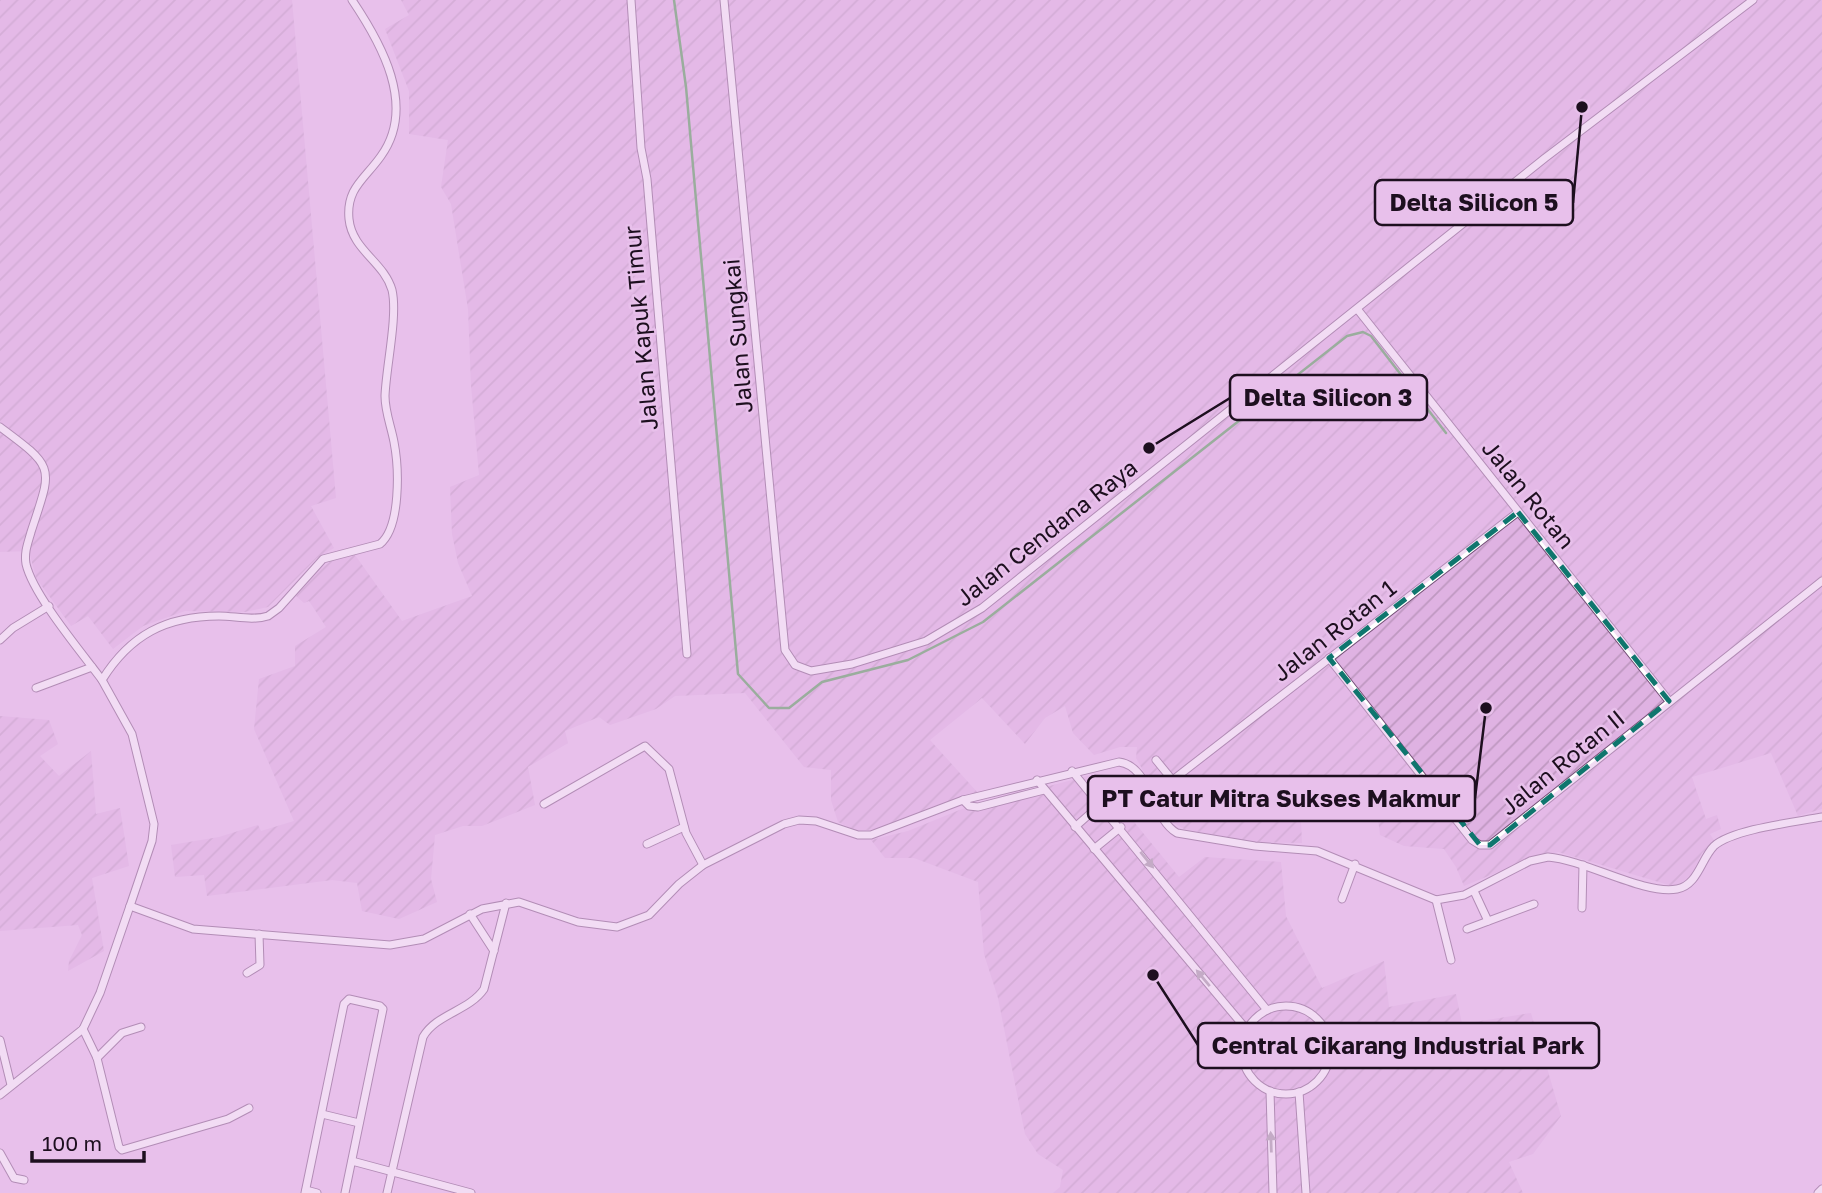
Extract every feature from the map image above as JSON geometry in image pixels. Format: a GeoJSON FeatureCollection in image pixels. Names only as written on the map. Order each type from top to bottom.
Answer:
{"type":"FeatureCollection","features":[{"type":"Feature","properties":{"kind":"street"},"geometry":{"type":"LineString","coordinates":[[102,680],[124,649],[160,625],[197,616],[268,616],[279,608],[323,559],[376,546],[391,531],[397,471],[385,395],[392,293],[385,276],[354,239],[348,213],[351,191],[381,157],[392,137],[394,97],[384,51],[352,0]]}},
{"type":"Feature","properties":{"kind":"street","name":"Jalan Kapuk Timur"},"geometry":{"type":"LineString","coordinates":[[631,0],[641,148],[647,179],[687,654]]}},
{"type":"Feature","properties":{"kind":"street","name":"Jalan Sungkai"},"geometry":{"type":"LineString","coordinates":[[724,0],[774,551],[785,650],[795,665]]}},
{"type":"Feature","properties":{"kind":"street","name":"Jalan Cendana Raya"},"geometry":{"type":"LineString","coordinates":[[795,665],[811,671],[890,654],[926,640],[963,620],[1111,507],[1545,158],[1754,0]]}},
{"type":"Feature","properties":{"kind":"street","name":"Jalan Rotan"},"geometry":{"type":"LineString","coordinates":[[1358,310],[1670,701]]}},
{"type":"Feature","properties":{"kind":"street"},"geometry":{"type":"LineString","coordinates":[[0,427],[38,455],[47,478],[25,555],[29,572],[49,606],[102,680],[131,734],[154,824],[147,860],[100,993],[83,1028],[0,1095]]}},
{"type":"Feature","properties":{"kind":"street","name":"Jalan Rotan 1"},"geometry":{"type":"LineString","coordinates":[[1174,779],[1518,512]]}},
{"type":"Feature","properties":{"kind":"street","name":"Jalan Rotan II"},"geometry":{"type":"LineString","coordinates":[[1329,658],[1472,840],[1480,845],[1490,845],[1822,581]]}},
{"type":"Feature","properties":{"kind":"street"},"geometry":{"type":"LineString","coordinates":[[0,640],[13,628],[49,606]]}},
{"type":"Feature","properties":{"kind":"street"},"geometry":{"type":"LineString","coordinates":[[36,688],[92,667]]}},
{"type":"Feature","properties":{"kind":"street"},"geometry":{"type":"LineString","coordinates":[[544,804],[645,746],[669,768],[684,827],[703,865]]}},
{"type":"Feature","properties":{"kind":"street"},"geometry":{"type":"LineString","coordinates":[[1156,760],[1192,804]]}},
{"type":"Feature","properties":{"kind":"street"},"geometry":{"type":"LineString","coordinates":[[130,906],[184,928],[395,945],[435,934],[470,914],[506,903],[527,903],[578,922],[617,927],[649,915],[679,884],[703,865],[742,843],[799,820],[816,821],[858,835],[871,835],[963,800],[1108,762],[1128,763],[1137,773],[1167,825],[1177,833],[1255,846],[1307,849],[1355,864],[1401,887],[1436,900],[1474,891],[1540,858],[1555,858],[1583,865],[1657,888],[1680,889],[1691,882],[1713,847],[1723,840],[1822,817]]}},
{"type":"Feature","properties":{"kind":"street"},"geometry":{"type":"LineString","coordinates":[[1072,771],[1121,827],[1267,1010]]}},
{"type":"Feature","properties":{"kind":"street"},"geometry":{"type":"LineString","coordinates":[[1037,780],[1247,1030]]}},
{"type":"Feature","properties":{"kind":"street"},"geometry":{"type":"LineString","coordinates":[[963,800],[969,806],[978,807],[1044,790]]}},
{"type":"Feature","properties":{"kind":"street"},"geometry":{"type":"LineString","coordinates":[[1075,827],[1101,804]]}},
{"type":"Feature","properties":{"kind":"street"},"geometry":{"type":"LineString","coordinates":[[647,844],[684,827]]}},
{"type":"Feature","properties":{"kind":"street"},"geometry":{"type":"LineString","coordinates":[[1094,849],[1121,827]]}},
{"type":"Feature","properties":{"kind":"street"},"geometry":{"type":"LineString","coordinates":[[1342,899],[1355,864]]}},
{"type":"Feature","properties":{"kind":"street"},"geometry":{"type":"LineString","coordinates":[[1583,865],[1583,908]]}},
{"type":"Feature","properties":{"kind":"street"},"geometry":{"type":"LineString","coordinates":[[1474,891],[1488,921]]}},
{"type":"Feature","properties":{"kind":"street"},"geometry":{"type":"LineString","coordinates":[[1436,900],[1451,960]]}},
{"type":"Feature","properties":{"kind":"street"},"geometry":{"type":"LineString","coordinates":[[387,1193],[423,1037],[437,1022],[481,994],[489,977],[506,903]]}},
{"type":"Feature","properties":{"kind":"street"},"geometry":{"type":"LineString","coordinates":[[1467,929],[1534,904]]}},
{"type":"Feature","properties":{"kind":"street"},"geometry":{"type":"LineString","coordinates":[[470,914],[494,951]]}},
{"type":"Feature","properties":{"kind":"street"},"geometry":{"type":"LineString","coordinates":[[247,973],[260,965],[260,934]]}},
{"type":"Feature","properties":{"kind":"street"},"geometry":{"type":"LineString","coordinates":[[317,1193],[305,1192],[344,1004],[349,999],[383,1009],[345,1193]]}},
{"type":"Feature","properties":{"kind":"street"},"geometry":{"type":"LineString","coordinates":[[1289,1006],[1303,1009],[1315,1016],[1328,1034],[1331,1048],[1326,1069],[1312,1086],[1298,1092],[1270,1091],[1248,1072],[1242,1051],[1247,1030],[1255,1018],[1267,1010],[1289,1006]]}},
{"type":"Feature","properties":{"kind":"street"},"geometry":{"type":"LineString","coordinates":[[97,1058],[120,1035],[141,1027]]}},
{"type":"Feature","properties":{"kind":"street"},"geometry":{"type":"LineString","coordinates":[[83,1028],[97,1058],[122,1150],[228,1119],[249,1108]]}},
{"type":"Feature","properties":{"kind":"street"},"geometry":{"type":"LineString","coordinates":[[0,1040],[11,1085]]}},
{"type":"Feature","properties":{"kind":"street"},"geometry":{"type":"LineString","coordinates":[[1214,1051],[1242,1051]]}},
{"type":"Feature","properties":{"kind":"street"},"geometry":{"type":"LineString","coordinates":[[1270,1091],[1273,1193]]}},
{"type":"Feature","properties":{"kind":"street"},"geometry":{"type":"LineString","coordinates":[[1298,1092],[1306,1193]]}},
{"type":"Feature","properties":{"kind":"street"},"geometry":{"type":"LineString","coordinates":[[323,1114],[359,1123]]}},
{"type":"Feature","properties":{"kind":"street"},"geometry":{"type":"LineString","coordinates":[[0,1153],[13,1178],[24,1180]]}},
{"type":"Feature","properties":{"kind":"street"},"geometry":{"type":"LineString","coordinates":[[352,1161],[471,1193]]}},
{"type":"Feature","properties":{"kind":"highlighted area"},"geometry":{"type":"Polygon","coordinates":[[[1518,512],[1669,701],[1490,845],[1480,845],[1329,658],[1518,512]]]}},
{"type":"Feature","properties":{"kind":"shaded area"},"geometry":{"type":"Polygon","coordinates":[[[0,0],[292,0],[336,498],[311,506],[334,548],[317,558],[268,607],[245,612],[185,611],[143,626],[113,649],[88,616],[71,626],[36,578],[29,551],[0,552],[0,0]]]}},
{"type":"Feature","properties":{"kind":"shaded area"},"geometry":{"type":"Polygon","coordinates":[[[401,0],[1822,0],[1822,809],[1798,816],[1771,753],[1692,777],[1706,819],[1717,815],[1721,829],[1710,834],[1715,842],[1702,853],[1689,879],[1672,886],[1558,852],[1532,858],[1464,886],[1444,849],[1404,846],[1380,835],[1377,811],[1340,810],[1301,821],[1302,843],[1250,842],[1184,829],[1172,822],[1136,758],[1137,747],[1120,747],[1094,755],[1073,733],[1065,706],[1045,718],[1025,744],[982,698],[930,740],[978,793],[940,804],[886,828],[857,831],[838,822],[831,800],[831,770],[804,767],[745,693],[675,696],[656,709],[610,725],[599,717],[565,731],[568,743],[528,767],[535,805],[482,826],[463,826],[435,835],[431,879],[437,902],[399,919],[362,911],[357,883],[332,880],[207,896],[204,875],[175,877],[171,845],[219,837],[258,825],[261,831],[294,821],[254,729],[259,679],[295,666],[295,646],[326,627],[309,601],[304,603],[296,596],[320,569],[332,560],[355,555],[402,621],[472,596],[458,563],[452,534],[450,487],[479,475],[468,309],[451,204],[441,187],[448,140],[409,134],[409,91],[385,29],[409,15],[401,0]]]}},
{"type":"Feature","properties":{"kind":"shaded area"},"geometry":{"type":"Polygon","coordinates":[[[0,716],[49,720],[58,744],[40,756],[59,776],[91,751],[96,814],[120,808],[129,866],[92,878],[104,951],[68,971],[69,961],[82,935],[78,925],[0,931],[0,716]]]}},
{"type":"Feature","properties":{"kind":"shaded area"},"geometry":{"type":"Polygon","coordinates":[[[1095,774],[1179,877],[1205,857],[1281,862],[1286,916],[1322,988],[1384,961],[1389,1007],[1456,994],[1462,1024],[1531,1013],[1561,1116],[1533,1154],[1509,1162],[1523,1193],[1053,1193],[1060,1187],[1063,1170],[1038,1154],[1025,1134],[998,998],[984,954],[978,882],[914,858],[885,858],[871,840],[908,831],[962,809],[1095,774]]]}},
{"type":"Feature","properties":{"kind":"waterway"},"geometry":{"type":"LineString","coordinates":[[674,0],[686,87],[738,674],[769,708],[789,708],[822,682],[908,660],[983,622],[1347,336],[1363,332],[1371,336],[1446,433]]}},
{"type":"Feature","properties":{"kind":"place","name":"Delta Silicon 5"},"geometry":{"type":"Point","coordinates":[1582,107]}},
{"type":"Feature","properties":{"kind":"place","name":"Delta Silicon 3"},"geometry":{"type":"Point","coordinates":[1149,448]}},
{"type":"Feature","properties":{"kind":"place","name":"PT Catur Mitra Sukses Makmur"},"geometry":{"type":"Point","coordinates":[1486,708]}},
{"type":"Feature","properties":{"kind":"place","name":"Central Cikarang Industrial Park"},"geometry":{"type":"Point","coordinates":[1153,975]}}]}
